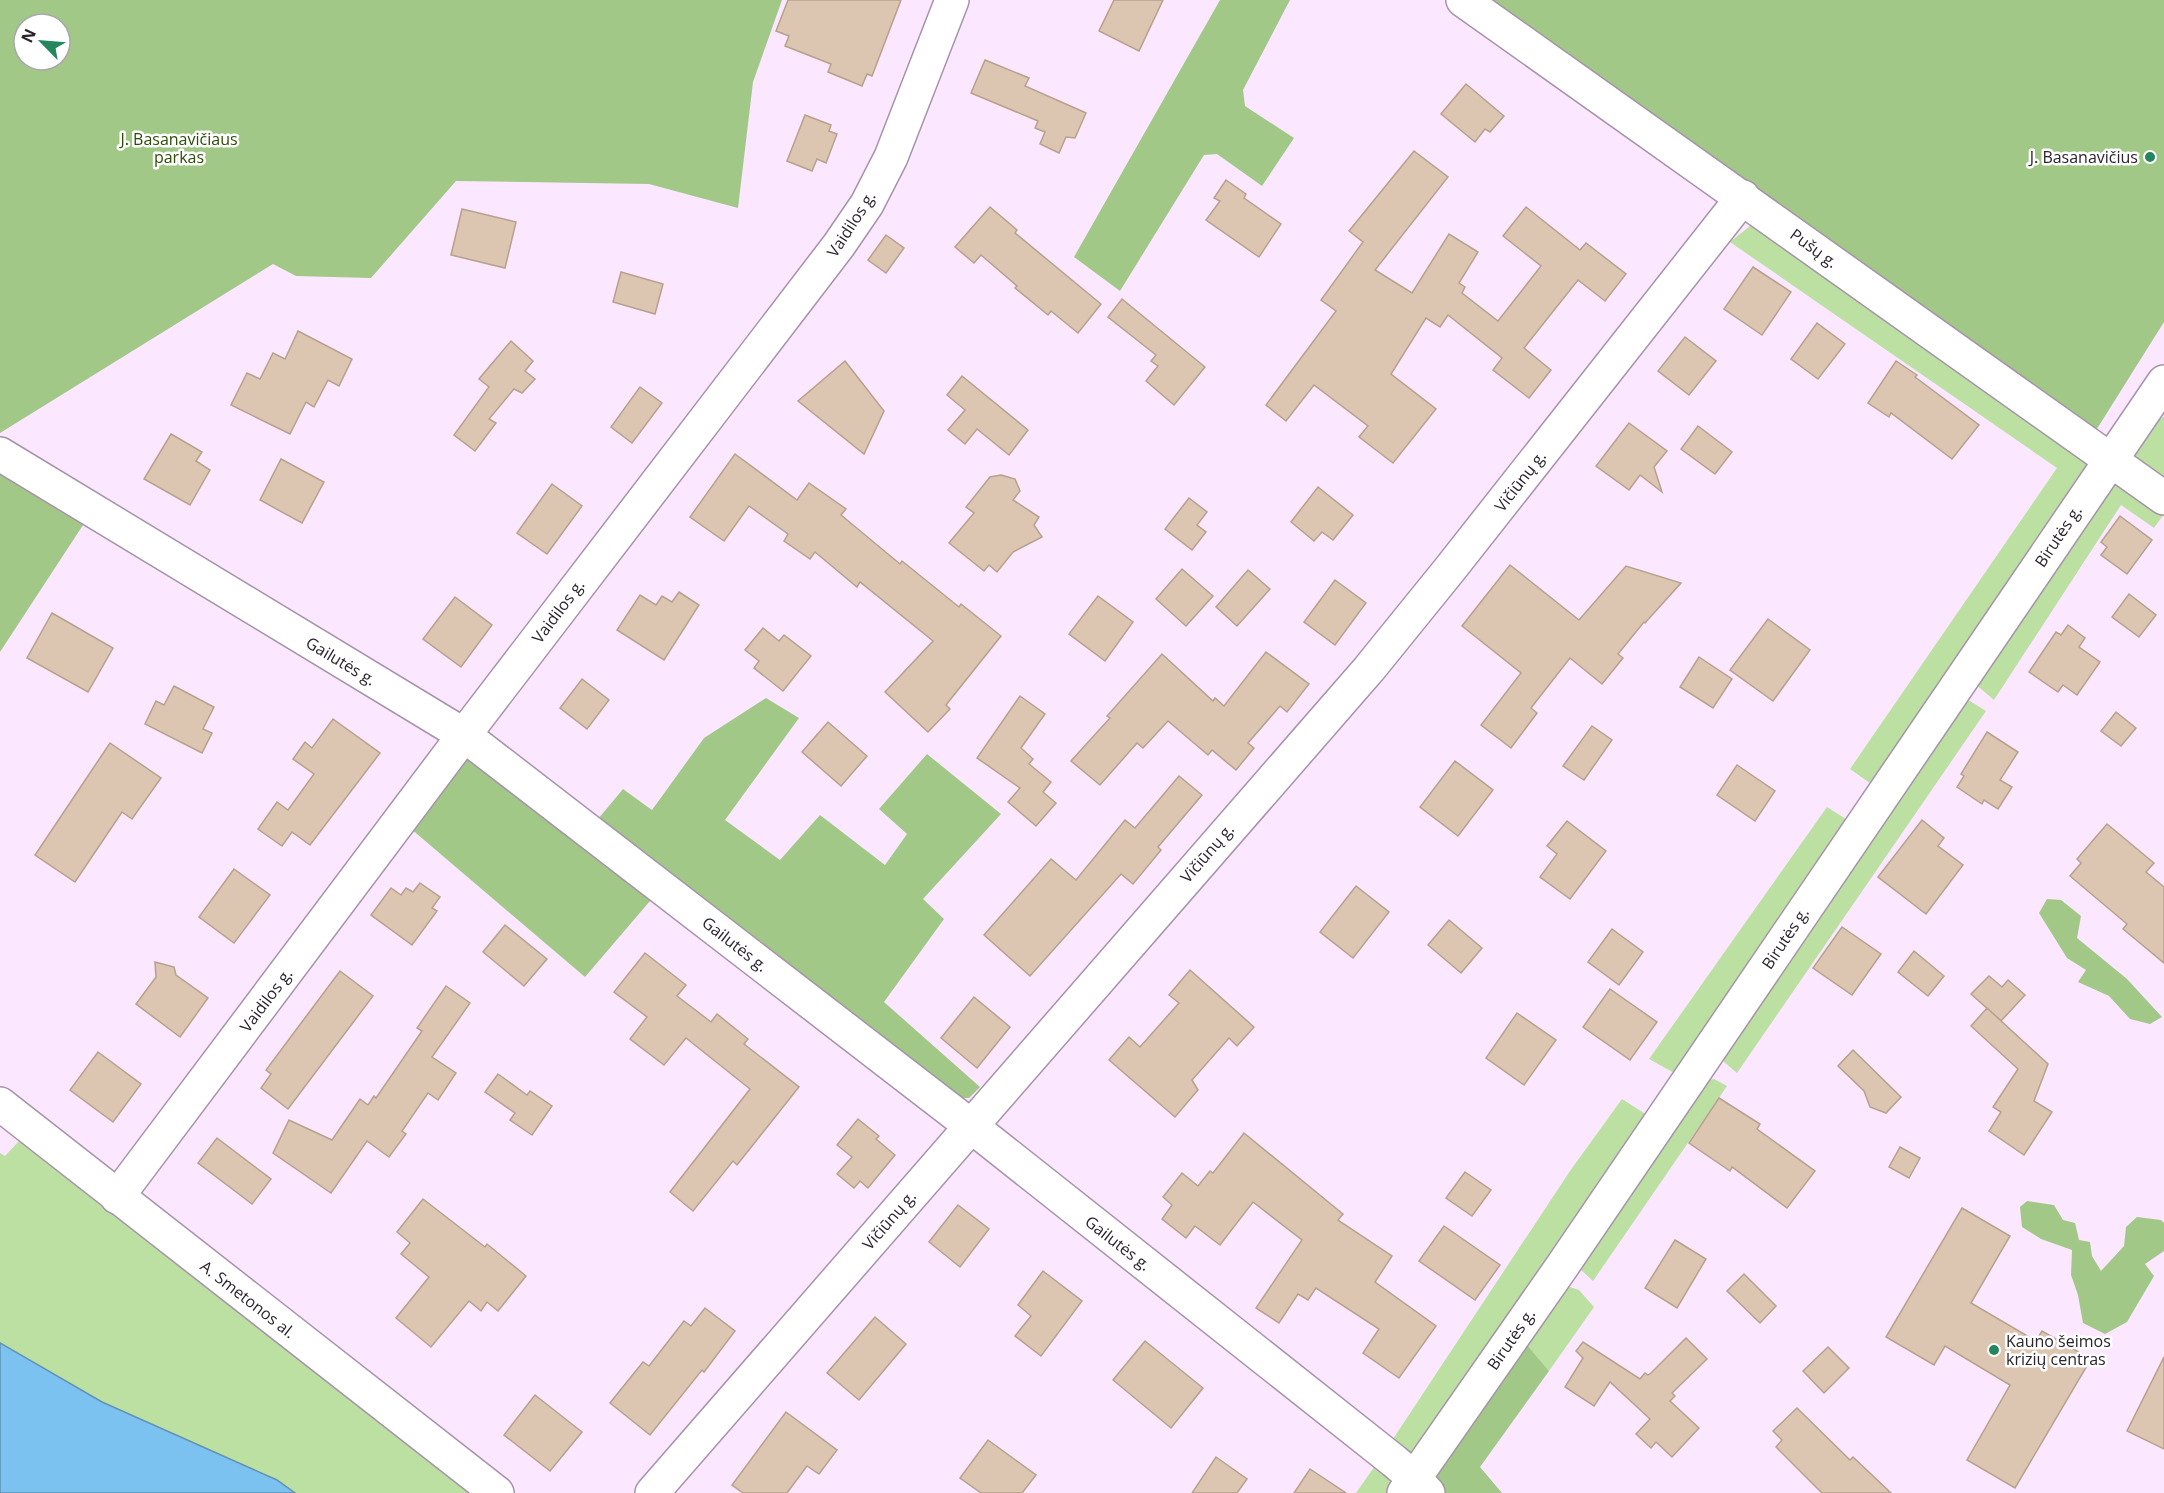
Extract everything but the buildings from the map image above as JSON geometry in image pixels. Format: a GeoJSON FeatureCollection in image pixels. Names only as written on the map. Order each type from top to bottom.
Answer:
{"type":"FeatureCollection","features":[{"type":"Feature","properties":{"kind":"street","name":"Vaidilos g."},"geometry":{"type":"LineString","coordinates":[[117,1197],[464,735],[839,245],[867,204],[891,157],[952,0]]}},
{"type":"Feature","properties":{"kind":"street","name":"Pušų g."},"geometry":{"type":"LineString","coordinates":[[1463,0],[2164,498]]}},
{"type":"Feature","properties":{"kind":"street","name":"Vičiūnų g."},"geometry":{"type":"LineString","coordinates":[[652,1493],[1369,669],[1743,197]]}},
{"type":"Feature","properties":{"kind":"street","name":"Birutės g."},"geometry":{"type":"LineString","coordinates":[[1415,1488],[1563,1265],[2164,382]]}},
{"type":"Feature","properties":{"kind":"street","name":"Gailutės g."},"geometry":{"type":"LineString","coordinates":[[0,454],[464,735],[971,1126],[1415,1488]]}},
{"type":"Feature","properties":{"kind":"street"},"geometry":{"type":"LineString","coordinates":[[0,1082],[0,1093]]}},
{"type":"Feature","properties":{"kind":"street","name":"A. Smetonos al."},"geometry":{"type":"LineString","coordinates":[[0,1104],[497,1493]]}},
{"type":"Feature","properties":{"kind":"green space","name":"J. Basanavičiaus parkas"},"geometry":{"type":"Polygon","coordinates":[[[0,0],[782,0],[753,82],[738,208],[649,184],[456,181],[371,278],[296,276],[273,264],[0,433],[0,0]]]}},
{"type":"Feature","properties":{"kind":"green space"},"geometry":{"type":"Polygon","coordinates":[[[1220,0],[1290,0],[1243,90],[1245,106],[1294,138],[1262,186],[1217,154],[1204,155],[1120,291],[1074,257],[1220,0]]]}},
{"type":"Feature","properties":{"kind":"green space"},"geometry":{"type":"Polygon","coordinates":[[[1483,0],[2164,0],[2164,322],[2095,432],[1483,0]]]}},
{"type":"Feature","properties":{"kind":"green space"},"geometry":{"type":"Polygon","coordinates":[[[1760,225],[2088,461],[2089,468],[1874,786],[1850,769],[2057,468],[1730,242],[1750,226],[1760,225]]]}},
{"type":"Feature","properties":{"kind":"green space"},"geometry":{"type":"Polygon","coordinates":[[[2164,416],[2164,485],[2134,457],[2141,439],[2164,416]]]}},
{"type":"Feature","properties":{"kind":"green space"},"geometry":{"type":"Polygon","coordinates":[[[0,466],[85,522],[0,652],[0,466]]]}},
{"type":"Feature","properties":{"kind":"green space"},"geometry":{"type":"Polygon","coordinates":[[[2113,484],[2121,484],[2164,514],[2154,528],[2121,505],[1994,700],[1974,683],[2113,484]]]}},
{"type":"Feature","properties":{"kind":"green space"},"geometry":{"type":"Polygon","coordinates":[[[766,698],[799,718],[725,820],[780,860],[820,815],[885,865],[907,834],[879,809],[927,754],[1001,814],[923,899],[944,919],[884,1002],[980,1087],[969,1098],[961,1098],[598,819],[623,789],[652,810],[704,738],[766,698]]]}},
{"type":"Feature","properties":{"kind":"green space"},"geometry":{"type":"Polygon","coordinates":[[[1963,700],[1970,701],[1986,711],[1737,1073],[1724,1062],[1721,1052],[1963,700]]]}},
{"type":"Feature","properties":{"kind":"green space"},"geometry":{"type":"Polygon","coordinates":[[[468,751],[656,894],[585,977],[410,828],[468,751]]]}},
{"type":"Feature","properties":{"kind":"green space"},"geometry":{"type":"Polygon","coordinates":[[[1827,807],[1849,821],[1676,1074],[1649,1059],[1827,807]]]}},
{"type":"Feature","properties":{"kind":"green space"},"geometry":{"type":"Polygon","coordinates":[[[2047,899],[2061,900],[2081,916],[2077,938],[2127,979],[2162,1017],[2150,1024],[2130,1019],[2109,996],[2078,982],[2086,970],[2067,958],[2039,913],[2047,899]]]}},
{"type":"Feature","properties":{"kind":"green space"},"geometry":{"type":"Polygon","coordinates":[[[1714,1079],[1727,1086],[1593,1281],[1580,1269],[1701,1081],[1714,1079]]]}},
{"type":"Feature","properties":{"kind":"green space"},"geometry":{"type":"Polygon","coordinates":[[[1622,1099],[1647,1115],[1416,1453],[1410,1455],[1389,1445],[1570,1171],[1622,1099]]]}},
{"type":"Feature","properties":{"kind":"green space"},"geometry":{"type":"Polygon","coordinates":[[[19,1141],[473,1493],[295,1493],[277,1480],[102,1402],[0,1343],[0,1153],[5,1156],[19,1141]]]}},
{"type":"Feature","properties":{"kind":"green space"},"geometry":{"type":"Polygon","coordinates":[[[2027,1201],[2054,1205],[2063,1220],[2075,1223],[2079,1240],[2090,1242],[2092,1256],[2101,1271],[2124,1246],[2126,1227],[2137,1217],[2161,1220],[2164,1223],[2164,1251],[2145,1264],[2154,1276],[2127,1322],[2105,1334],[2083,1323],[2078,1295],[2071,1275],[2072,1250],[2041,1239],[2022,1227],[2020,1207],[2027,1201]]]}},
{"type":"Feature","properties":{"kind":"green space"},"geometry":{"type":"Polygon","coordinates":[[[1561,1284],[1579,1290],[1594,1307],[1549,1371],[1523,1340],[1561,1284]]]}},
{"type":"Feature","properties":{"kind":"green space"},"geometry":{"type":"Polygon","coordinates":[[[1523,1340],[1549,1371],[1480,1467],[1502,1493],[1442,1493],[1432,1482],[1523,1340]]]}},
{"type":"Feature","properties":{"kind":"green space"},"geometry":{"type":"Polygon","coordinates":[[[1379,1460],[1394,1472],[1394,1484],[1387,1493],[1356,1493],[1379,1460]]]}},
{"type":"Feature","properties":{"kind":"water"},"geometry":{"type":"Polygon","coordinates":[[[0,1343],[102,1402],[277,1480],[295,1493],[0,1493],[0,1343]]]}},
{"type":"Feature","properties":{"kind":"place","name":"J. Basanavičius"},"geometry":{"type":"Point","coordinates":[2150,157]}},
{"type":"Feature","properties":{"kind":"place","name":"Kauno šeimos krizių centras"},"geometry":{"type":"Point","coordinates":[1994,1350]}}]}
